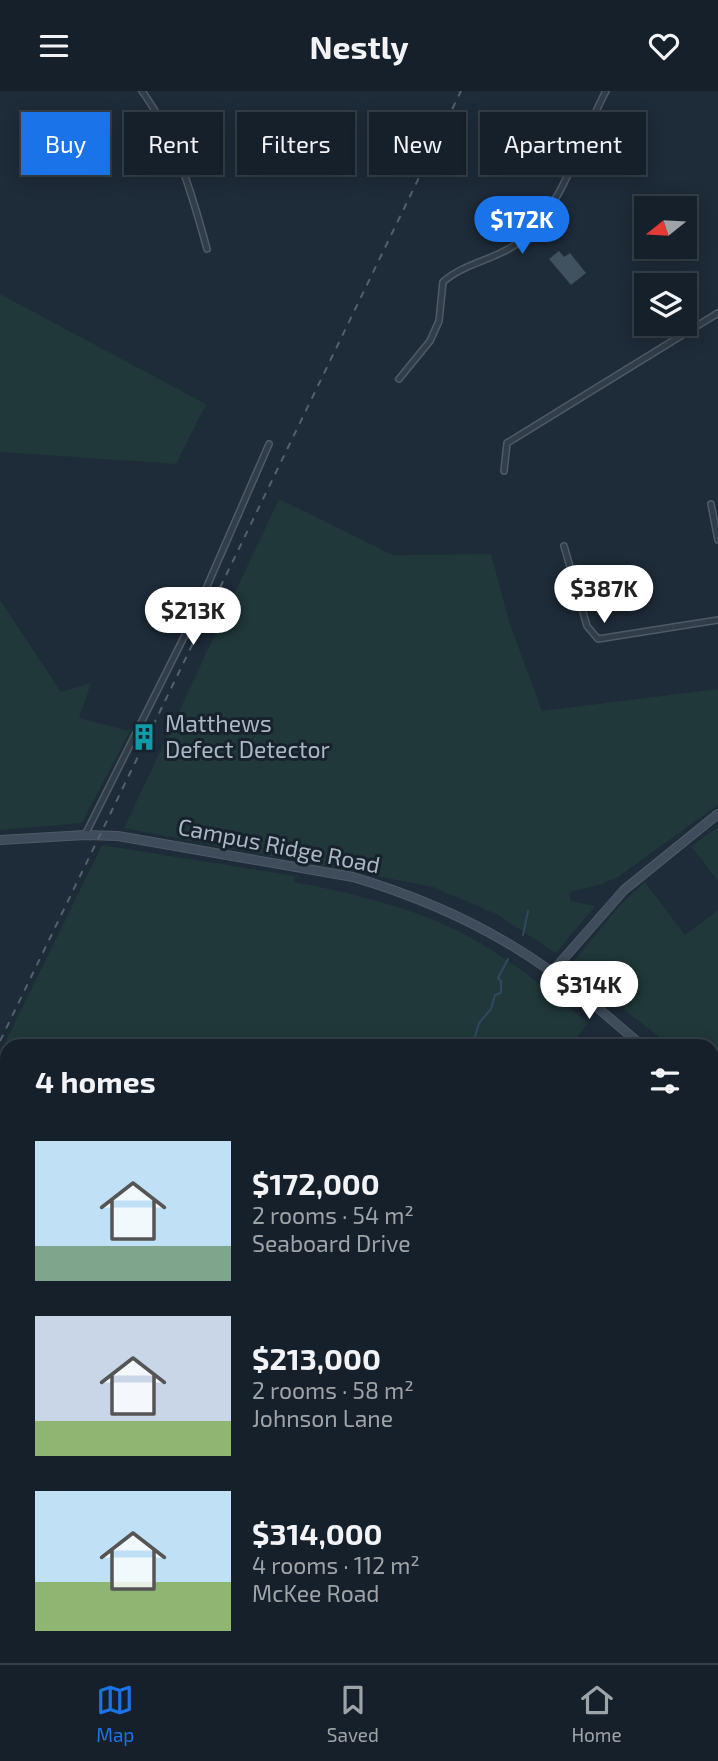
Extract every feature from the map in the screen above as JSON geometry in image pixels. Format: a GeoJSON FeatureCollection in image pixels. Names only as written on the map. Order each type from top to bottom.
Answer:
{"type":"FeatureCollection","features":[{"type":"Feature","properties":{"kind":"street"},"geometry":{"type":"LineString","coordinates":[[142,91],[160,120],[177,157],[192,196],[207,249]]}},
{"type":"Feature","properties":{"kind":"street"},"geometry":{"type":"LineString","coordinates":[[398,379],[430,341],[439,320],[443,282],[452,274],[516,245],[547,213],[606,91]]}},
{"type":"Feature","properties":{"kind":"street"},"geometry":{"type":"LineString","coordinates":[[504,471],[507,443],[718,313]]}},
{"type":"Feature","properties":{"kind":"street"},"geometry":{"type":"LineString","coordinates":[[85,835],[191,623],[270,444]]}},
{"type":"Feature","properties":{"kind":"street"},"geometry":{"type":"LineString","coordinates":[[711,504],[718,540]]}},
{"type":"Feature","properties":{"kind":"street"},"geometry":{"type":"LineString","coordinates":[[564,546],[587,627],[598,639],[718,620]]}},
{"type":"Feature","properties":{"kind":"street"},"geometry":{"type":"LineString","coordinates":[[552,972],[624,890],[718,814]]}},
{"type":"Feature","properties":{"kind":"street","name":"Campus Ridge Road"},"geometry":{"type":"LineString","coordinates":[[0,840],[85,835],[152,840],[353,877],[387,887],[474,924],[552,972],[634,1039]]}},
{"type":"Feature","properties":{"kind":"green space"},"geometry":{"type":"Polygon","coordinates":[[[0,294],[206,404],[176,464],[0,452],[0,294]]]}},
{"type":"Feature","properties":{"kind":"green space"},"geometry":{"type":"Polygon","coordinates":[[[279,499],[393,555],[491,554],[509,621],[542,711],[718,689],[718,805],[618,877],[570,892],[570,901],[595,906],[556,953],[496,914],[433,887],[124,828],[279,499]]]}},
{"type":"Feature","properties":{"kind":"green space"},"geometry":{"type":"Polygon","coordinates":[[[0,600],[61,692],[91,683],[79,718],[130,731],[82,823],[0,830],[0,600]]]}},
{"type":"Feature","properties":{"kind":"green space"},"geometry":{"type":"Polygon","coordinates":[[[718,827],[718,881],[691,846],[718,827]]]}},
{"type":"Feature","properties":{"kind":"green space"},"geometry":{"type":"Polygon","coordinates":[[[102,845],[295,876],[294,882],[370,899],[420,915],[444,924],[490,949],[528,975],[588,1023],[575,1039],[7,1039],[102,845]]]}},
{"type":"Feature","properties":{"kind":"green space"},"geometry":{"type":"Polygon","coordinates":[[[645,882],[685,935],[718,910],[718,1039],[662,1039],[569,967],[620,905],[645,882]]]}},
{"type":"Feature","properties":{"kind":"building"},"geometry":{"type":"Polygon","coordinates":[[[559,251],[564,257],[570,253],[586,273],[571,285],[549,259],[559,251]]]}},
{"type":"Feature","properties":{"kind":"waterway"},"geometry":{"type":"LineString","coordinates":[[523,935],[528,911]]}},
{"type":"Feature","properties":{"kind":"waterway"},"geometry":{"type":"LineString","coordinates":[[474,1039],[479,1023],[491,1009],[495,995],[501,993],[501,981],[498,978],[508,959]]}},
{"type":"Feature","properties":{"kind":"railway"},"geometry":{"type":"LineString","coordinates":[[1,1039],[461,91]]}},
{"type":"Feature","properties":{"kind":"place","name":"Matthews Defect Detector"},"geometry":{"type":"Point","coordinates":[144,737]}}]}
